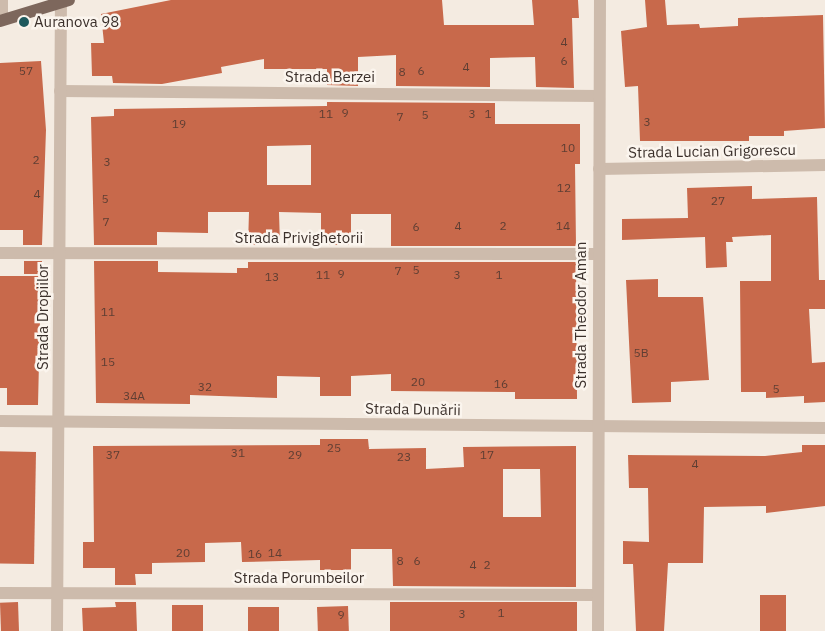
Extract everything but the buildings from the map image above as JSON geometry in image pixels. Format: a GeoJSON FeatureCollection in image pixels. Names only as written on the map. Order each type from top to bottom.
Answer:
{"type":"FeatureCollection","features":[{"type":"Feature","properties":{"kind":"main road"},"geometry":{"type":"LineString","coordinates":[[1,20],[65,1]]}},
{"type":"Feature","properties":{"kind":"street"},"geometry":{"type":"LineString","coordinates":[[1,20],[2,0]]}},
{"type":"Feature","properties":{"kind":"street","name":"Strada Theodor Aman"},"geometry":{"type":"LineString","coordinates":[[598,631],[597,254],[600,0]]}},
{"type":"Feature","properties":{"kind":"street","name":"Strada Dropiilor"},"geometry":{"type":"LineString","coordinates":[[57,631],[60,91],[65,1]]}},
{"type":"Feature","properties":{"kind":"street","name":"Strada Berzei"},"geometry":{"type":"LineString","coordinates":[[60,91],[599,96]]}},
{"type":"Feature","properties":{"kind":"street","name":"Strada Lucian Grigorescu"},"geometry":{"type":"LineString","coordinates":[[599,169],[825,165]]}},
{"type":"Feature","properties":{"kind":"street","name":"Strada Privighetorii"},"geometry":{"type":"LineString","coordinates":[[0,253],[597,254]]}},
{"type":"Feature","properties":{"kind":"street","name":"Strada Dunării"},"geometry":{"type":"LineString","coordinates":[[0,421],[825,428]]}},
{"type":"Feature","properties":{"kind":"street","name":"Strada Porumbeilor"},"geometry":{"type":"LineString","coordinates":[[0,593],[598,595]]}},
{"type":"Feature","properties":{"kind":"place","name":"Auranova 98"},"geometry":{"type":"Point","coordinates":[24,22]}}]}
